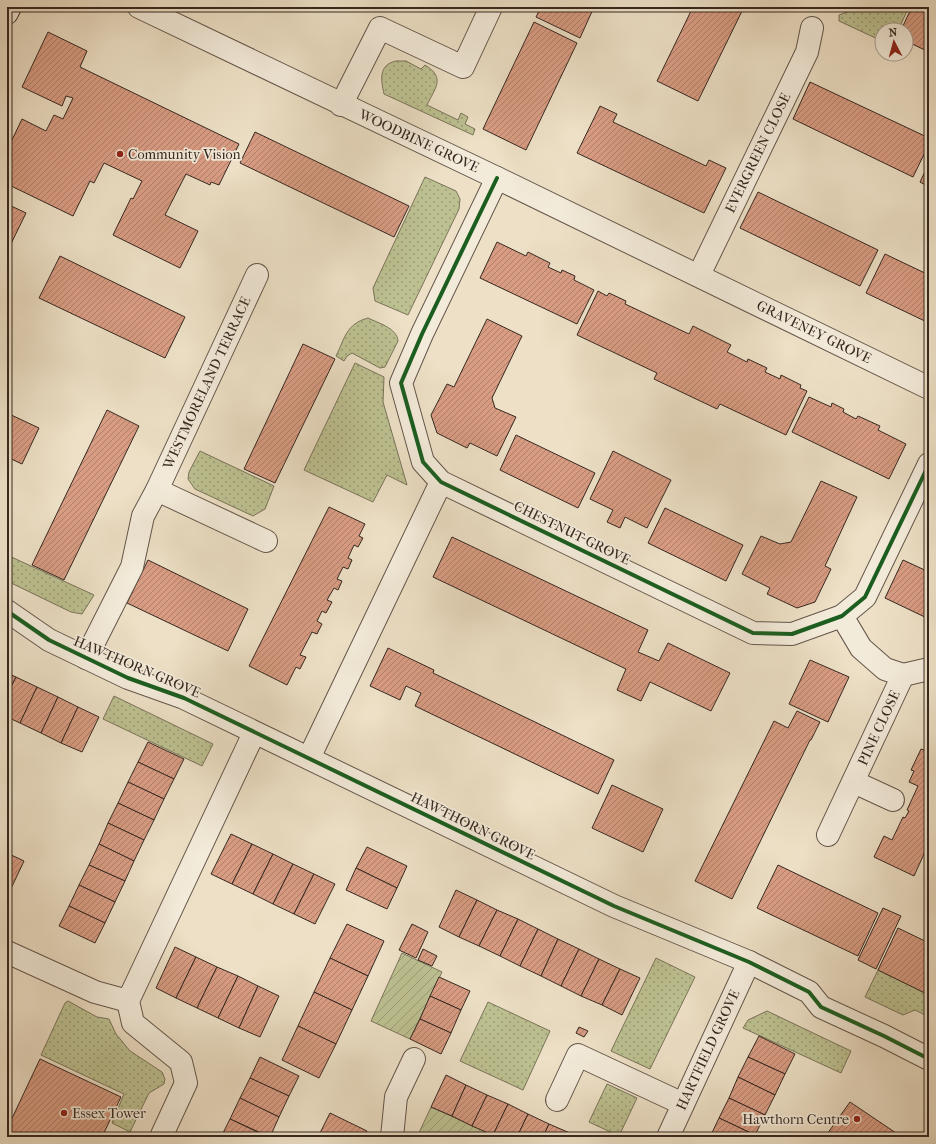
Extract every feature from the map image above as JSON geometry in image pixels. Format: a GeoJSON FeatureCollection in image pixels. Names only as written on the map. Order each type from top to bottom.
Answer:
{"type":"FeatureCollection","features":[{"type":"Feature","properties":{"kind":"street"},"geometry":{"type":"LineString","coordinates":[[7,13],[10,7]]}},
{"type":"Feature","properties":{"kind":"street","name":"WOODBINE GROVE"},"geometry":{"type":"LineString","coordinates":[[139,7],[698,275]]}},
{"type":"Feature","properties":{"kind":"street"},"geometry":{"type":"LineString","coordinates":[[341,105],[380,28],[463,67],[491,7]]}},
{"type":"Feature","properties":{"kind":"street","name":"EVERGREEN CLOSE"},"geometry":{"type":"LineString","coordinates":[[698,275],[807,52],[812,28]]}},
{"type":"Feature","properties":{"kind":"street","name":"CHESTNUT GROVE"},"geometry":{"type":"LineString","coordinates":[[497,178],[422,334],[401,383],[423,462],[441,482],[753,633],[792,634],[842,616],[865,596],[929,464]]}},
{"type":"Feature","properties":{"kind":"street","name":"WESTMORELAND TERRACE"},"geometry":{"type":"LineString","coordinates":[[86,658],[132,567],[143,516],[157,490],[257,275]]}},
{"type":"Feature","properties":{"kind":"street","name":"GRAVENEY GROVE"},"geometry":{"type":"LineString","coordinates":[[698,275],[929,388]]}},
{"type":"Feature","properties":{"kind":"street"},"geometry":{"type":"LineString","coordinates":[[309,758],[441,482]]}},
{"type":"Feature","properties":{"kind":"street"},"geometry":{"type":"LineString","coordinates":[[157,490],[266,541]]}},
{"type":"Feature","properties":{"kind":"street","name":"HAWTHORN GROVE"},"geometry":{"type":"LineString","coordinates":[[7,611],[49,640],[128,678],[184,698],[614,906],[749,962],[809,992],[821,1007],[884,1036],[929,1059]]}},
{"type":"Feature","properties":{"kind":"street","name":"PINE CLOSE"},"geometry":{"type":"LineString","coordinates":[[842,616],[861,648],[885,669],[903,675],[929,669]]}},
{"type":"Feature","properties":{"kind":"street","name":"PINE CLOSE"},"geometry":{"type":"LineString","coordinates":[[828,836],[903,675]]}},
{"type":"Feature","properties":{"kind":"street"},"geometry":{"type":"LineString","coordinates":[[161,1137],[186,1083],[181,1062],[133,1024],[128,1001],[254,733]]}},
{"type":"Feature","properties":{"kind":"street","name":"PINE CLOSE"},"geometry":{"type":"LineString","coordinates":[[854,782],[893,800]]}},
{"type":"Feature","properties":{"kind":"street"},"geometry":{"type":"LineString","coordinates":[[7,952],[95,992],[128,1001]]}},
{"type":"Feature","properties":{"kind":"street","name":"HARTFIELD GROVE"},"geometry":{"type":"LineString","coordinates":[[668,1137],[749,962]]}},
{"type":"Feature","properties":{"kind":"street"},"geometry":{"type":"LineString","coordinates":[[558,1100],[578,1055],[683,1104]]}},
{"type":"Feature","properties":{"kind":"street"},"geometry":{"type":"LineString","coordinates":[[392,1137],[396,1097],[414,1059]]}},
{"type":"Feature","properties":{"kind":"green space"},"geometry":{"type":"Polygon","coordinates":[[[861,7],[909,7],[902,22],[874,22],[874,37],[839,21],[839,15],[861,7]]]}},
{"type":"Feature","properties":{"kind":"green space"},"geometry":{"type":"Polygon","coordinates":[[[396,61],[406,61],[421,69],[425,65],[431,70],[435,74],[437,84],[427,105],[458,120],[461,113],[468,117],[465,124],[475,129],[473,135],[384,94],[382,74],[386,66],[396,61]]]}},
{"type":"Feature","properties":{"kind":"green space"},"geometry":{"type":"Polygon","coordinates":[[[425,177],[456,191],[460,199],[459,209],[408,315],[375,301],[373,288],[425,177]]]}},
{"type":"Feature","properties":{"kind":"green space"},"geometry":{"type":"Polygon","coordinates":[[[368,318],[391,329],[397,336],[398,341],[385,367],[380,368],[352,353],[347,356],[344,361],[336,356],[347,332],[355,324],[368,318]]]}},
{"type":"Feature","properties":{"kind":"green space"},"geometry":{"type":"Polygon","coordinates":[[[355,363],[384,377],[383,402],[407,485],[387,475],[373,502],[304,470],[355,363]]]}},
{"type":"Feature","properties":{"kind":"green space"},"geometry":{"type":"Polygon","coordinates":[[[200,451],[274,486],[265,509],[253,516],[195,489],[188,479],[189,472],[200,451]]]}},
{"type":"Feature","properties":{"kind":"green space"},"geometry":{"type":"Polygon","coordinates":[[[7,555],[94,595],[82,614],[71,612],[7,581],[7,555]]]}},
{"type":"Feature","properties":{"kind":"green space"},"geometry":{"type":"Polygon","coordinates":[[[114,696],[213,744],[202,766],[103,719],[114,696]]]}},
{"type":"Feature","properties":{"kind":"green space"},"geometry":{"type":"Polygon","coordinates":[[[402,953],[442,972],[410,1039],[371,1021],[402,953]]]}},
{"type":"Feature","properties":{"kind":"green space"},"geometry":{"type":"Polygon","coordinates":[[[656,958],[695,977],[650,1069],[611,1051],[656,958]]]}},
{"type":"Feature","properties":{"kind":"green space"},"geometry":{"type":"Polygon","coordinates":[[[878,970],[929,995],[929,1017],[915,1010],[903,1015],[865,997],[878,970]]]}},
{"type":"Feature","properties":{"kind":"green space"},"geometry":{"type":"Polygon","coordinates":[[[68,1001],[97,1017],[109,1019],[116,1034],[130,1051],[162,1072],[165,1079],[164,1084],[149,1093],[130,1132],[112,1123],[124,1094],[41,1055],[65,1003],[68,1001]]]}},
{"type":"Feature","properties":{"kind":"green space"},"geometry":{"type":"Polygon","coordinates":[[[488,1002],[550,1031],[523,1090],[460,1061],[488,1002]]]}},
{"type":"Feature","properties":{"kind":"green space"},"geometry":{"type":"Polygon","coordinates":[[[767,1011],[851,1051],[841,1073],[743,1028],[748,1020],[767,1011]]]}},
{"type":"Feature","properties":{"kind":"green space"},"geometry":{"type":"Polygon","coordinates":[[[607,1084],[637,1098],[619,1136],[589,1122],[607,1084]]]}},
{"type":"Feature","properties":{"kind":"green space"},"geometry":{"type":"Polygon","coordinates":[[[431,1107],[497,1137],[417,1137],[431,1107]]]}},
{"type":"Feature","properties":{"kind":"building"},"geometry":{"type":"Polygon","coordinates":[[[541,7],[594,7],[580,38],[536,17],[541,7]]]}},
{"type":"Feature","properties":{"kind":"building"},"geometry":{"type":"Polygon","coordinates":[[[693,7],[744,7],[698,101],[657,81],[693,7]]]}},
{"type":"Feature","properties":{"kind":"building"},"geometry":{"type":"Polygon","coordinates":[[[912,7],[929,8],[929,52],[914,45],[914,22],[905,22],[912,7]]]}},
{"type":"Feature","properties":{"kind":"building"},"geometry":{"type":"Polygon","coordinates":[[[534,22],[577,43],[526,150],[483,129],[534,22]]]}},
{"type":"Feature","properties":{"kind":"building","name":"Community Vision"},"geometry":{"type":"Polygon","coordinates":[[[48,32],[87,51],[80,67],[239,144],[219,185],[211,182],[210,185],[186,174],[165,215],[198,231],[180,268],[113,235],[131,198],[133,199],[142,181],[104,163],[94,183],[90,181],[73,216],[7,184],[7,144],[10,139],[12,140],[22,119],[46,131],[54,115],[63,119],[73,98],[66,96],[62,106],[22,87],[48,32]]]}},
{"type":"Feature","properties":{"kind":"building"},"geometry":{"type":"Polygon","coordinates":[[[810,82],[929,138],[929,144],[913,177],[793,119],[810,82]]]}},
{"type":"Feature","properties":{"kind":"building"},"geometry":{"type":"Polygon","coordinates":[[[600,106],[617,114],[613,122],[706,166],[709,160],[726,168],[704,213],[577,153],[600,106]]]}},
{"type":"Feature","properties":{"kind":"building"},"geometry":{"type":"Polygon","coordinates":[[[255,132],[409,206],[394,237],[240,163],[255,132]]]}},
{"type":"Feature","properties":{"kind":"building"},"geometry":{"type":"Polygon","coordinates":[[[929,163],[929,187],[920,182],[929,163]]]}},
{"type":"Feature","properties":{"kind":"building"},"geometry":{"type":"Polygon","coordinates":[[[758,192],[878,250],[860,286],[740,228],[758,192]]]}},
{"type":"Feature","properties":{"kind":"building"},"geometry":{"type":"Polygon","coordinates":[[[7,204],[26,213],[7,252],[7,204]]]}},
{"type":"Feature","properties":{"kind":"building"},"geometry":{"type":"Polygon","coordinates":[[[497,242],[526,256],[528,252],[550,263],[548,267],[561,273],[562,270],[575,276],[574,280],[594,290],[577,324],[480,278],[497,242]]]}},
{"type":"Feature","properties":{"kind":"building"},"geometry":{"type":"Polygon","coordinates":[[[885,254],[929,275],[929,323],[866,293],[885,254]]]}},
{"type":"Feature","properties":{"kind":"building"},"geometry":{"type":"Polygon","coordinates":[[[60,256],[185,317],[165,358],[39,298],[60,256]]]}},
{"type":"Feature","properties":{"kind":"building"},"geometry":{"type":"Polygon","coordinates":[[[598,291],[607,296],[609,293],[626,301],[625,304],[689,334],[693,326],[731,345],[727,352],[747,362],[748,359],[767,368],[765,372],[780,379],[781,375],[801,385],[800,388],[807,391],[786,435],[720,404],[717,409],[654,379],[657,373],[577,335],[598,291]]]}},
{"type":"Feature","properties":{"kind":"building"},"geometry":{"type":"Polygon","coordinates":[[[487,319],[522,336],[492,398],[495,408],[516,417],[497,456],[470,443],[467,448],[437,433],[431,415],[447,384],[454,387],[487,319]]]}},
{"type":"Feature","properties":{"kind":"building"},"geometry":{"type":"Polygon","coordinates":[[[303,344],[335,359],[275,483],[244,469],[303,344]]]}},
{"type":"Feature","properties":{"kind":"building"},"geometry":{"type":"Polygon","coordinates":[[[809,397],[831,407],[832,403],[844,409],[843,412],[856,419],[858,416],[880,426],[878,430],[906,444],[889,479],[792,432],[809,397]]]}},
{"type":"Feature","properties":{"kind":"building"},"geometry":{"type":"Polygon","coordinates":[[[107,410],[139,426],[64,580],[32,565],[107,410]]]}},
{"type":"Feature","properties":{"kind":"building"},"geometry":{"type":"Polygon","coordinates":[[[7,413],[39,428],[22,464],[7,457],[7,413]]]}},
{"type":"Feature","properties":{"kind":"building"},"geometry":{"type":"Polygon","coordinates":[[[516,435],[595,473],[578,508],[500,470],[516,435]]]}},
{"type":"Feature","properties":{"kind":"building"},"geometry":{"type":"Polygon","coordinates":[[[613,451],[671,480],[647,528],[625,517],[620,528],[607,522],[613,510],[590,499],[613,451]]]}},
{"type":"Feature","properties":{"kind":"building"},"geometry":{"type":"Polygon","coordinates":[[[821,481],[857,497],[825,566],[831,569],[815,602],[797,608],[767,594],[770,588],[742,574],[761,536],[780,544],[791,542],[821,481]]]}},
{"type":"Feature","properties":{"kind":"building"},"geometry":{"type":"Polygon","coordinates":[[[329,507],[365,524],[359,536],[363,538],[358,547],[354,545],[348,558],[352,560],[348,569],[343,567],[337,579],[342,581],[338,590],[334,588],[327,600],[332,602],[326,613],[322,611],[317,621],[322,624],[317,634],[312,632],[300,655],[306,657],[300,669],[296,667],[287,685],[249,666],[329,507]]]}},
{"type":"Feature","properties":{"kind":"building"},"geometry":{"type":"Polygon","coordinates":[[[665,508],[743,545],[726,581],[648,543],[665,508]]]}},
{"type":"Feature","properties":{"kind":"building"},"geometry":{"type":"Polygon","coordinates":[[[452,537],[648,630],[638,652],[659,661],[668,643],[730,673],[711,711],[650,682],[641,701],[617,690],[626,669],[433,577],[452,537]]]}},
{"type":"Feature","properties":{"kind":"building"},"geometry":{"type":"Polygon","coordinates":[[[148,560],[248,609],[228,651],[127,603],[148,560]]]}},
{"type":"Feature","properties":{"kind":"building"},"geometry":{"type":"Polygon","coordinates":[[[903,560],[929,572],[929,619],[885,598],[903,560]]]}},
{"type":"Feature","properties":{"kind":"building"},"geometry":{"type":"Polygon","coordinates":[[[388,648],[434,670],[433,673],[614,760],[598,794],[415,706],[421,693],[406,686],[400,700],[370,686],[388,648]]]}},
{"type":"Feature","properties":{"kind":"building"},"geometry":{"type":"Polygon","coordinates":[[[810,660],[849,677],[828,722],[789,704],[810,660]]]}},
{"type":"Feature","properties":{"kind":"building"},"geometry":{"type":"Polygon","coordinates":[[[7,673],[16,677],[7,695],[7,673]]]}},
{"type":"Feature","properties":{"kind":"building"},"geometry":{"type":"Polygon","coordinates":[[[16,677],[37,687],[20,723],[7,717],[7,695],[16,677]]]}},
{"type":"Feature","properties":{"kind":"building"},"geometry":{"type":"Polygon","coordinates":[[[37,687],[58,697],[41,733],[20,723],[37,687]]]}},
{"type":"Feature","properties":{"kind":"building"},"geometry":{"type":"Polygon","coordinates":[[[58,697],[78,707],[61,743],[41,733],[58,697]]]}},
{"type":"Feature","properties":{"kind":"building"},"geometry":{"type":"Polygon","coordinates":[[[78,707],[99,717],[82,752],[61,743],[78,707]]]}},
{"type":"Feature","properties":{"kind":"building"},"geometry":{"type":"Polygon","coordinates":[[[797,711],[820,722],[732,899],[695,881],[774,721],[788,728],[797,711]]]}},
{"type":"Feature","properties":{"kind":"building"},"geometry":{"type":"Polygon","coordinates":[[[929,740],[929,843],[914,876],[874,857],[884,836],[892,840],[903,817],[905,818],[909,811],[907,810],[918,786],[909,782],[914,771],[911,770],[921,749],[924,750],[929,740]]]}},
{"type":"Feature","properties":{"kind":"building"},"geometry":{"type":"Polygon","coordinates":[[[148,742],[184,759],[174,779],[138,762],[148,742]]]}},
{"type":"Feature","properties":{"kind":"building"},"geometry":{"type":"Polygon","coordinates":[[[138,762],[174,779],[164,799],[128,782],[138,762]]]}},
{"type":"Feature","properties":{"kind":"building"},"geometry":{"type":"Polygon","coordinates":[[[128,782],[164,799],[154,820],[118,803],[128,782]]]}},
{"type":"Feature","properties":{"kind":"building"},"geometry":{"type":"Polygon","coordinates":[[[612,785],[663,809],[643,852],[592,828],[612,785]]]}},
{"type":"Feature","properties":{"kind":"building"},"geometry":{"type":"Polygon","coordinates":[[[118,803],[154,820],[144,840],[108,823],[118,803]]]}},
{"type":"Feature","properties":{"kind":"building"},"geometry":{"type":"Polygon","coordinates":[[[108,823],[144,840],[134,861],[99,844],[108,823]]]}},
{"type":"Feature","properties":{"kind":"building"},"geometry":{"type":"Polygon","coordinates":[[[231,834],[252,844],[232,884],[211,874],[231,834]]]}},
{"type":"Feature","properties":{"kind":"building"},"geometry":{"type":"Polygon","coordinates":[[[99,844],[134,861],[125,881],[89,865],[99,844]]]}},
{"type":"Feature","properties":{"kind":"building"},"geometry":{"type":"Polygon","coordinates":[[[252,844],[273,854],[253,894],[232,884],[252,844]]]}},
{"type":"Feature","properties":{"kind":"building"},"geometry":{"type":"Polygon","coordinates":[[[367,847],[407,866],[397,888],[356,868],[367,847]]]}},
{"type":"Feature","properties":{"kind":"building"},"geometry":{"type":"Polygon","coordinates":[[[7,853],[24,861],[7,897],[7,853]]]}},
{"type":"Feature","properties":{"kind":"building"},"geometry":{"type":"Polygon","coordinates":[[[273,854],[293,864],[273,904],[253,894],[273,854]]]}},
{"type":"Feature","properties":{"kind":"building"},"geometry":{"type":"Polygon","coordinates":[[[293,864],[314,874],[294,914],[273,904],[293,864]]]}},
{"type":"Feature","properties":{"kind":"building"},"geometry":{"type":"Polygon","coordinates":[[[89,865],[125,881],[115,902],[79,885],[89,865]]]}},
{"type":"Feature","properties":{"kind":"building"},"geometry":{"type":"Polygon","coordinates":[[[778,865],[878,913],[858,956],[757,908],[778,865]]]}},
{"type":"Feature","properties":{"kind":"building"},"geometry":{"type":"Polygon","coordinates":[[[356,868],[397,888],[387,909],[346,890],[356,868]]]}},
{"type":"Feature","properties":{"kind":"building"},"geometry":{"type":"Polygon","coordinates":[[[314,874],[335,884],[315,924],[294,914],[314,874]]]}},
{"type":"Feature","properties":{"kind":"building"},"geometry":{"type":"Polygon","coordinates":[[[79,885],[115,902],[105,923],[69,906],[79,885]]]}},
{"type":"Feature","properties":{"kind":"building"},"geometry":{"type":"Polygon","coordinates":[[[456,890],[477,900],[459,937],[439,927],[456,890]]]}},
{"type":"Feature","properties":{"kind":"building"},"geometry":{"type":"Polygon","coordinates":[[[477,900],[497,910],[479,946],[459,937],[477,900]]]}},
{"type":"Feature","properties":{"kind":"building"},"geometry":{"type":"Polygon","coordinates":[[[69,906],[105,923],[95,943],[59,926],[69,906]]]}},
{"type":"Feature","properties":{"kind":"building"},"geometry":{"type":"Polygon","coordinates":[[[883,908],[901,916],[876,969],[858,960],[883,908]]]}},
{"type":"Feature","properties":{"kind":"building"},"geometry":{"type":"Polygon","coordinates":[[[497,910],[518,919],[500,956],[479,946],[497,910]]]}},
{"type":"Feature","properties":{"kind":"building"},"geometry":{"type":"Polygon","coordinates":[[[518,919],[538,929],[520,966],[500,956],[518,919]]]}},
{"type":"Feature","properties":{"kind":"building"},"geometry":{"type":"Polygon","coordinates":[[[347,924],[384,941],[368,976],[330,958],[347,924]]]}},
{"type":"Feature","properties":{"kind":"building"},"geometry":{"type":"Polygon","coordinates":[[[412,924],[428,932],[416,958],[399,950],[412,924]]]}},
{"type":"Feature","properties":{"kind":"building"},"geometry":{"type":"Polygon","coordinates":[[[898,928],[929,943],[929,995],[878,970],[898,928]]]}},
{"type":"Feature","properties":{"kind":"building"},"geometry":{"type":"Polygon","coordinates":[[[538,929],[558,939],[541,976],[520,966],[538,929]]]}},
{"type":"Feature","properties":{"kind":"building"},"geometry":{"type":"Polygon","coordinates":[[[558,939],[579,949],[561,986],[541,976],[558,939]]]}},
{"type":"Feature","properties":{"kind":"building"},"geometry":{"type":"Polygon","coordinates":[[[175,947],[196,957],[176,998],[156,988],[175,947]]]}},
{"type":"Feature","properties":{"kind":"building"},"geometry":{"type":"Polygon","coordinates":[[[423,949],[437,956],[432,966],[418,960],[423,949]]]}},
{"type":"Feature","properties":{"kind":"building"},"geometry":{"type":"Polygon","coordinates":[[[579,949],[599,959],[581,996],[561,986],[579,949]]]}},
{"type":"Feature","properties":{"kind":"building"},"geometry":{"type":"Polygon","coordinates":[[[196,957],[217,967],[197,1008],[176,998],[196,957]]]}},
{"type":"Feature","properties":{"kind":"building"},"geometry":{"type":"Polygon","coordinates":[[[330,958],[368,976],[352,1010],[314,992],[330,958]]]}},
{"type":"Feature","properties":{"kind":"building"},"geometry":{"type":"Polygon","coordinates":[[[599,959],[620,969],[602,1005],[581,996],[599,959]]]}},
{"type":"Feature","properties":{"kind":"building"},"geometry":{"type":"Polygon","coordinates":[[[217,967],[238,976],[218,1018],[197,1008],[217,967]]]}},
{"type":"Feature","properties":{"kind":"building"},"geometry":{"type":"Polygon","coordinates":[[[620,969],[640,978],[622,1015],[602,1005],[620,969]]]}},
{"type":"Feature","properties":{"kind":"building"},"geometry":{"type":"Polygon","coordinates":[[[238,976],[258,986],[239,1028],[218,1018],[238,976]]]}},
{"type":"Feature","properties":{"kind":"building"},"geometry":{"type":"Polygon","coordinates":[[[439,977],[470,991],[461,1010],[430,996],[439,977]]]}},
{"type":"Feature","properties":{"kind":"building"},"geometry":{"type":"Polygon","coordinates":[[[258,986],[279,996],[260,1037],[239,1028],[258,986]]]}},
{"type":"Feature","properties":{"kind":"building"},"geometry":{"type":"Polygon","coordinates":[[[314,992],[352,1010],[336,1044],[298,1026],[314,992]]]}},
{"type":"Feature","properties":{"kind":"building"},"geometry":{"type":"Polygon","coordinates":[[[430,996],[461,1010],[451,1033],[420,1019],[430,996]]]}},
{"type":"Feature","properties":{"kind":"building"},"geometry":{"type":"Polygon","coordinates":[[[420,1019],[451,1033],[441,1054],[410,1039],[420,1019]]]}},
{"type":"Feature","properties":{"kind":"building"},"geometry":{"type":"Polygon","coordinates":[[[298,1026],[336,1044],[319,1078],[282,1060],[298,1026]]]}},
{"type":"Feature","properties":{"kind":"building"},"geometry":{"type":"Polygon","coordinates":[[[579,1027],[588,1031],[584,1037],[576,1033],[579,1027]]]}},
{"type":"Feature","properties":{"kind":"building"},"geometry":{"type":"Polygon","coordinates":[[[759,1036],[795,1054],[785,1074],[748,1057],[759,1036]]]}},
{"type":"Feature","properties":{"kind":"building"},"geometry":{"type":"Polygon","coordinates":[[[260,1057],[299,1076],[289,1096],[250,1078],[260,1057]]]}},
{"type":"Feature","properties":{"kind":"building"},"geometry":{"type":"Polygon","coordinates":[[[748,1057],[785,1074],[775,1095],[738,1077],[748,1057]]]}},
{"type":"Feature","properties":{"kind":"building","name":"Essex Tower"},"geometry":{"type":"Polygon","coordinates":[[[40,1059],[121,1097],[102,1137],[7,1137],[7,1129],[40,1059]]]}},
{"type":"Feature","properties":{"kind":"building"},"geometry":{"type":"Polygon","coordinates":[[[446,1075],[466,1085],[452,1116],[431,1107],[446,1075]]]}},
{"type":"Feature","properties":{"kind":"building"},"geometry":{"type":"Polygon","coordinates":[[[738,1077],[775,1095],[765,1115],[729,1098],[738,1077]]]}},
{"type":"Feature","properties":{"kind":"building"},"geometry":{"type":"Polygon","coordinates":[[[250,1078],[289,1096],[279,1117],[240,1098],[250,1078]]]}},
{"type":"Feature","properties":{"kind":"building"},"geometry":{"type":"Polygon","coordinates":[[[466,1085],[487,1095],[472,1126],[452,1116],[466,1085]]]}},
{"type":"Feature","properties":{"kind":"building"},"geometry":{"type":"Polygon","coordinates":[[[487,1095],[508,1104],[493,1135],[472,1126],[487,1095]]]}},
{"type":"Feature","properties":{"kind":"building"},"geometry":{"type":"Polygon","coordinates":[[[240,1098],[279,1117],[270,1137],[230,1119],[240,1098]]]}},
{"type":"Feature","properties":{"kind":"building"},"geometry":{"type":"Polygon","coordinates":[[[729,1098],[765,1115],[755,1135],[719,1118],[729,1098]]]}},
{"type":"Feature","properties":{"kind":"building","name":"Hawthorn Centre"},"geometry":{"type":"Polygon","coordinates":[[[850,1102],[902,1137],[825,1137],[850,1102]]]}},
{"type":"Feature","properties":{"kind":"building"},"geometry":{"type":"Polygon","coordinates":[[[508,1104],[528,1114],[517,1137],[497,1137],[493,1135],[508,1104]]]}},
{"type":"Feature","properties":{"kind":"building"},"geometry":{"type":"Polygon","coordinates":[[[330,1113],[367,1131],[364,1137],[318,1137],[330,1113]]]}},
{"type":"Feature","properties":{"kind":"building"},"geometry":{"type":"Polygon","coordinates":[[[528,1114],[549,1124],[543,1137],[517,1137],[528,1114]]]}},
{"type":"Feature","properties":{"kind":"building"},"geometry":{"type":"Polygon","coordinates":[[[719,1118],[755,1135],[754,1137],[710,1137],[719,1118]]]}},
{"type":"Feature","properties":{"kind":"building"},"geometry":{"type":"Polygon","coordinates":[[[230,1119],[268,1137],[221,1137],[230,1119]]]}},
{"type":"Feature","properties":{"kind":"building"},"geometry":{"type":"Polygon","coordinates":[[[549,1124],[570,1133],[568,1137],[543,1137],[549,1124]]]}},
{"type":"Feature","properties":{"kind":"cycle path"},"geometry":{"type":"LineString","coordinates":[[497,178],[422,334],[401,383],[423,462],[441,482],[753,633],[792,634],[842,616],[865,597],[929,464]]}},
{"type":"Feature","properties":{"kind":"cycle path"},"geometry":{"type":"LineString","coordinates":[[7,611],[49,640],[128,678],[184,698],[614,906],[749,962],[809,992],[821,1007],[884,1036],[929,1059]]}},
{"type":"Feature","properties":{"kind":"place","name":"Community Vision"},"geometry":{"type":"Point","coordinates":[120,154]}},
{"type":"Feature","properties":{"kind":"place","name":"Essex Tower"},"geometry":{"type":"Point","coordinates":[64,1113]}},
{"type":"Feature","properties":{"kind":"place","name":"Hawthorn Centre"},"geometry":{"type":"Point","coordinates":[857,1119]}}]}
